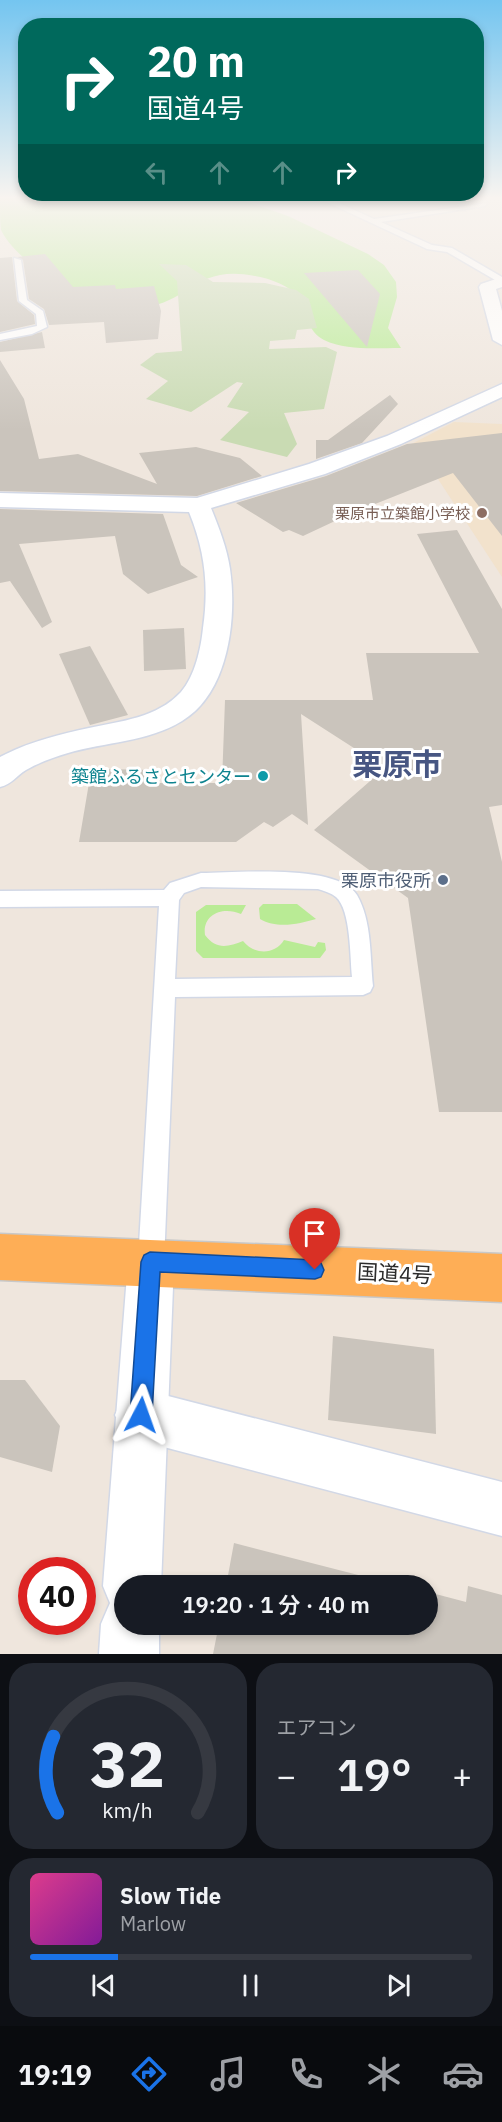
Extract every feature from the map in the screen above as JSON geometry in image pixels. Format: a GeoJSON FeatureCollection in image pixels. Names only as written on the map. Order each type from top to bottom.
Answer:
{"type":"FeatureCollection","features":[{"type":"Feature","properties":{"kind":"highway","name":"国道4号"},"geometry":{"type":"LineString","coordinates":[[0,1257],[502,1278]]}},
{"type":"Feature","properties":{"kind":"street"},"geometry":{"type":"LineString","coordinates":[[502,282],[487,287],[502,340]]}},
{"type":"Feature","properties":{"kind":"street"},"geometry":{"type":"LineString","coordinates":[[0,500],[198,505],[317,469],[394,440],[502,390]]}},
{"type":"Feature","properties":{"kind":"street"},"geometry":{"type":"LineString","coordinates":[[0,776],[16,762],[38,752],[168,718],[188,704],[199,691],[214,645],[220,574],[211,537],[198,505]]}},
{"type":"Feature","properties":{"kind":"street"},"geometry":{"type":"LineString","coordinates":[[133,1575],[150,1262]]}},
{"type":"Feature","properties":{"kind":"street"},"geometry":{"type":"LineString","coordinates":[[141,1415],[502,1509]]}},
{"type":"Feature","properties":{"kind":"street"},"geometry":{"type":"LineString","coordinates":[[129,1654],[130,1635]]}},
{"type":"Feature","properties":{"kind":"lane"},"geometry":{"type":"LineString","coordinates":[[0,337],[42,327],[40,313],[23,301],[19,275]]}},
{"type":"Feature","properties":{"kind":"lane"},"geometry":{"type":"LineString","coordinates":[[150,1262],[169,898],[177,888],[201,880],[318,882],[346,894],[353,908],[363,986],[165,988]]}},
{"type":"Feature","properties":{"kind":"lane"},"geometry":{"type":"LineString","coordinates":[[0,898],[169,898]]}},
{"type":"Feature","properties":{"kind":"shaded area","name":"栗原市立築館小学校"},"geometry":{"type":"Polygon","coordinates":[[[454,422],[502,424],[502,577],[438,479],[392,454],[454,422]]]}},
{"type":"Feature","properties":{"kind":"green space"},"geometry":{"type":"Polygon","coordinates":[[[47,275],[218,275],[206,279],[160,304],[144,307],[126,307],[106,303],[47,275]]]}},
{"type":"Feature","properties":{"kind":"green space"},"geometry":{"type":"Polygon","coordinates":[[[171,275],[202,275],[213,282],[265,283],[296,290],[309,299],[317,328],[297,330],[295,339],[270,341],[269,349],[326,347],[337,352],[324,409],[284,413],[297,444],[287,457],[220,440],[249,412],[227,407],[243,383],[237,382],[191,412],[146,399],[168,381],[140,365],[156,353],[182,351],[177,281],[171,275]]]}},
{"type":"Feature","properties":{"kind":"green space"},"geometry":{"type":"Polygon","coordinates":[[[247,275],[391,275],[396,282],[397,297],[388,328],[401,348],[342,346],[324,340],[314,332],[298,298],[291,290],[279,283],[247,275]]]}},
{"type":"Feature","properties":{"kind":"green space"},"geometry":{"type":"Polygon","coordinates":[[[263,904],[297,904],[316,919],[288,925],[274,924],[260,919],[259,908],[263,904]]]}},
{"type":"Feature","properties":{"kind":"green space"},"geometry":{"type":"Polygon","coordinates":[[[206,905],[246,905],[241,914],[227,911],[210,917],[205,928],[205,935],[218,945],[227,946],[243,941],[258,951],[270,951],[284,940],[315,947],[318,942],[325,943],[326,950],[320,958],[203,958],[196,951],[196,912],[206,905]]]}},
{"type":"Feature","properties":{"kind":"building"},"geometry":{"type":"Polygon","coordinates":[[[0,275],[14,275],[17,301],[34,315],[35,324],[0,332],[0,275]]]}},
{"type":"Feature","properties":{"kind":"building"},"geometry":{"type":"Polygon","coordinates":[[[25,275],[63,275],[73,287],[115,285],[116,289],[154,286],[161,311],[158,339],[106,343],[104,322],[49,325],[44,309],[29,299],[25,275]]]}},
{"type":"Feature","properties":{"kind":"building"},"geometry":{"type":"Polygon","coordinates":[[[306,275],[363,275],[380,294],[367,347],[306,275]]]}},
{"type":"Feature","properties":{"kind":"building"},"geometry":{"type":"Polygon","coordinates":[[[42,332],[45,348],[0,352],[0,342],[42,332]]]}},
{"type":"Feature","properties":{"kind":"building"},"geometry":{"type":"Polygon","coordinates":[[[0,360],[24,399],[39,459],[78,454],[157,484],[139,453],[196,447],[240,458],[262,476],[197,496],[0,491],[0,360]]]}},
{"type":"Feature","properties":{"kind":"building"},"geometry":{"type":"Polygon","coordinates":[[[390,395],[398,404],[362,443],[316,459],[316,440],[328,440],[390,395]]]}},
{"type":"Feature","properties":{"kind":"building"},"geometry":{"type":"Polygon","coordinates":[[[502,433],[502,536],[453,473],[350,514],[303,536],[289,530],[283,532],[236,503],[326,476],[407,444],[502,433]]]}},
{"type":"Feature","properties":{"kind":"building"},"geometry":{"type":"Polygon","coordinates":[[[0,509],[163,514],[181,565],[198,577],[148,594],[123,574],[115,536],[19,544],[52,622],[42,628],[10,581],[0,583],[0,509]]]}},
{"type":"Feature","properties":{"kind":"building"},"geometry":{"type":"Polygon","coordinates":[[[457,530],[502,609],[502,805],[489,807],[502,862],[502,1112],[439,1112],[408,898],[314,830],[385,768],[301,714],[308,825],[292,814],[273,827],[264,822],[236,842],[79,842],[89,783],[97,783],[99,769],[159,770],[159,783],[222,783],[225,700],[373,700],[366,653],[479,653],[417,534],[457,530]]]}},
{"type":"Feature","properties":{"kind":"building"},"geometry":{"type":"Polygon","coordinates":[[[184,628],[186,669],[144,671],[143,630],[184,628]]]}},
{"type":"Feature","properties":{"kind":"building"},"geometry":{"type":"Polygon","coordinates":[[[90,646],[128,715],[90,725],[59,654],[90,646]]]}},
{"type":"Feature","properties":{"kind":"building"},"geometry":{"type":"Polygon","coordinates":[[[333,1336],[434,1349],[436,1434],[328,1420],[333,1336]]]}},
{"type":"Feature","properties":{"kind":"building"},"geometry":{"type":"Polygon","coordinates":[[[0,1380],[25,1380],[60,1426],[52,1472],[0,1457],[0,1380]]]}},
{"type":"Feature","properties":{"kind":"building"},"geometry":{"type":"Polygon","coordinates":[[[234,1543],[358,1575],[228,1575],[234,1543]]]}},
{"type":"Feature","properties":{"kind":"building"},"geometry":{"type":"Polygon","coordinates":[[[468,1586],[502,1595],[502,1654],[213,1654],[217,1635],[438,1635],[438,1595],[466,1602],[468,1586]]]}},
{"type":"Feature","properties":{"kind":"place","name":"栗原市立築館小学校"},"geometry":{"type":"Point","coordinates":[482,513]}},
{"type":"Feature","properties":{"kind":"place","name":"築館ふるさとセンター"},"geometry":{"type":"Point","coordinates":[263,776]}},
{"type":"Feature","properties":{"kind":"place","name":"栗原市役所"},"geometry":{"type":"Point","coordinates":[443,880]}},
{"type":"Feature","properties":{"kind":"district","name":"栗原市"},"geometry":{"type":"Point","coordinates":[397,763]}},
{"type":"Feature","properties":{"kind":"route"},"geometry":{"type":"LineString","coordinates":[[141,1415],[150,1262],[315,1270]]}}]}
